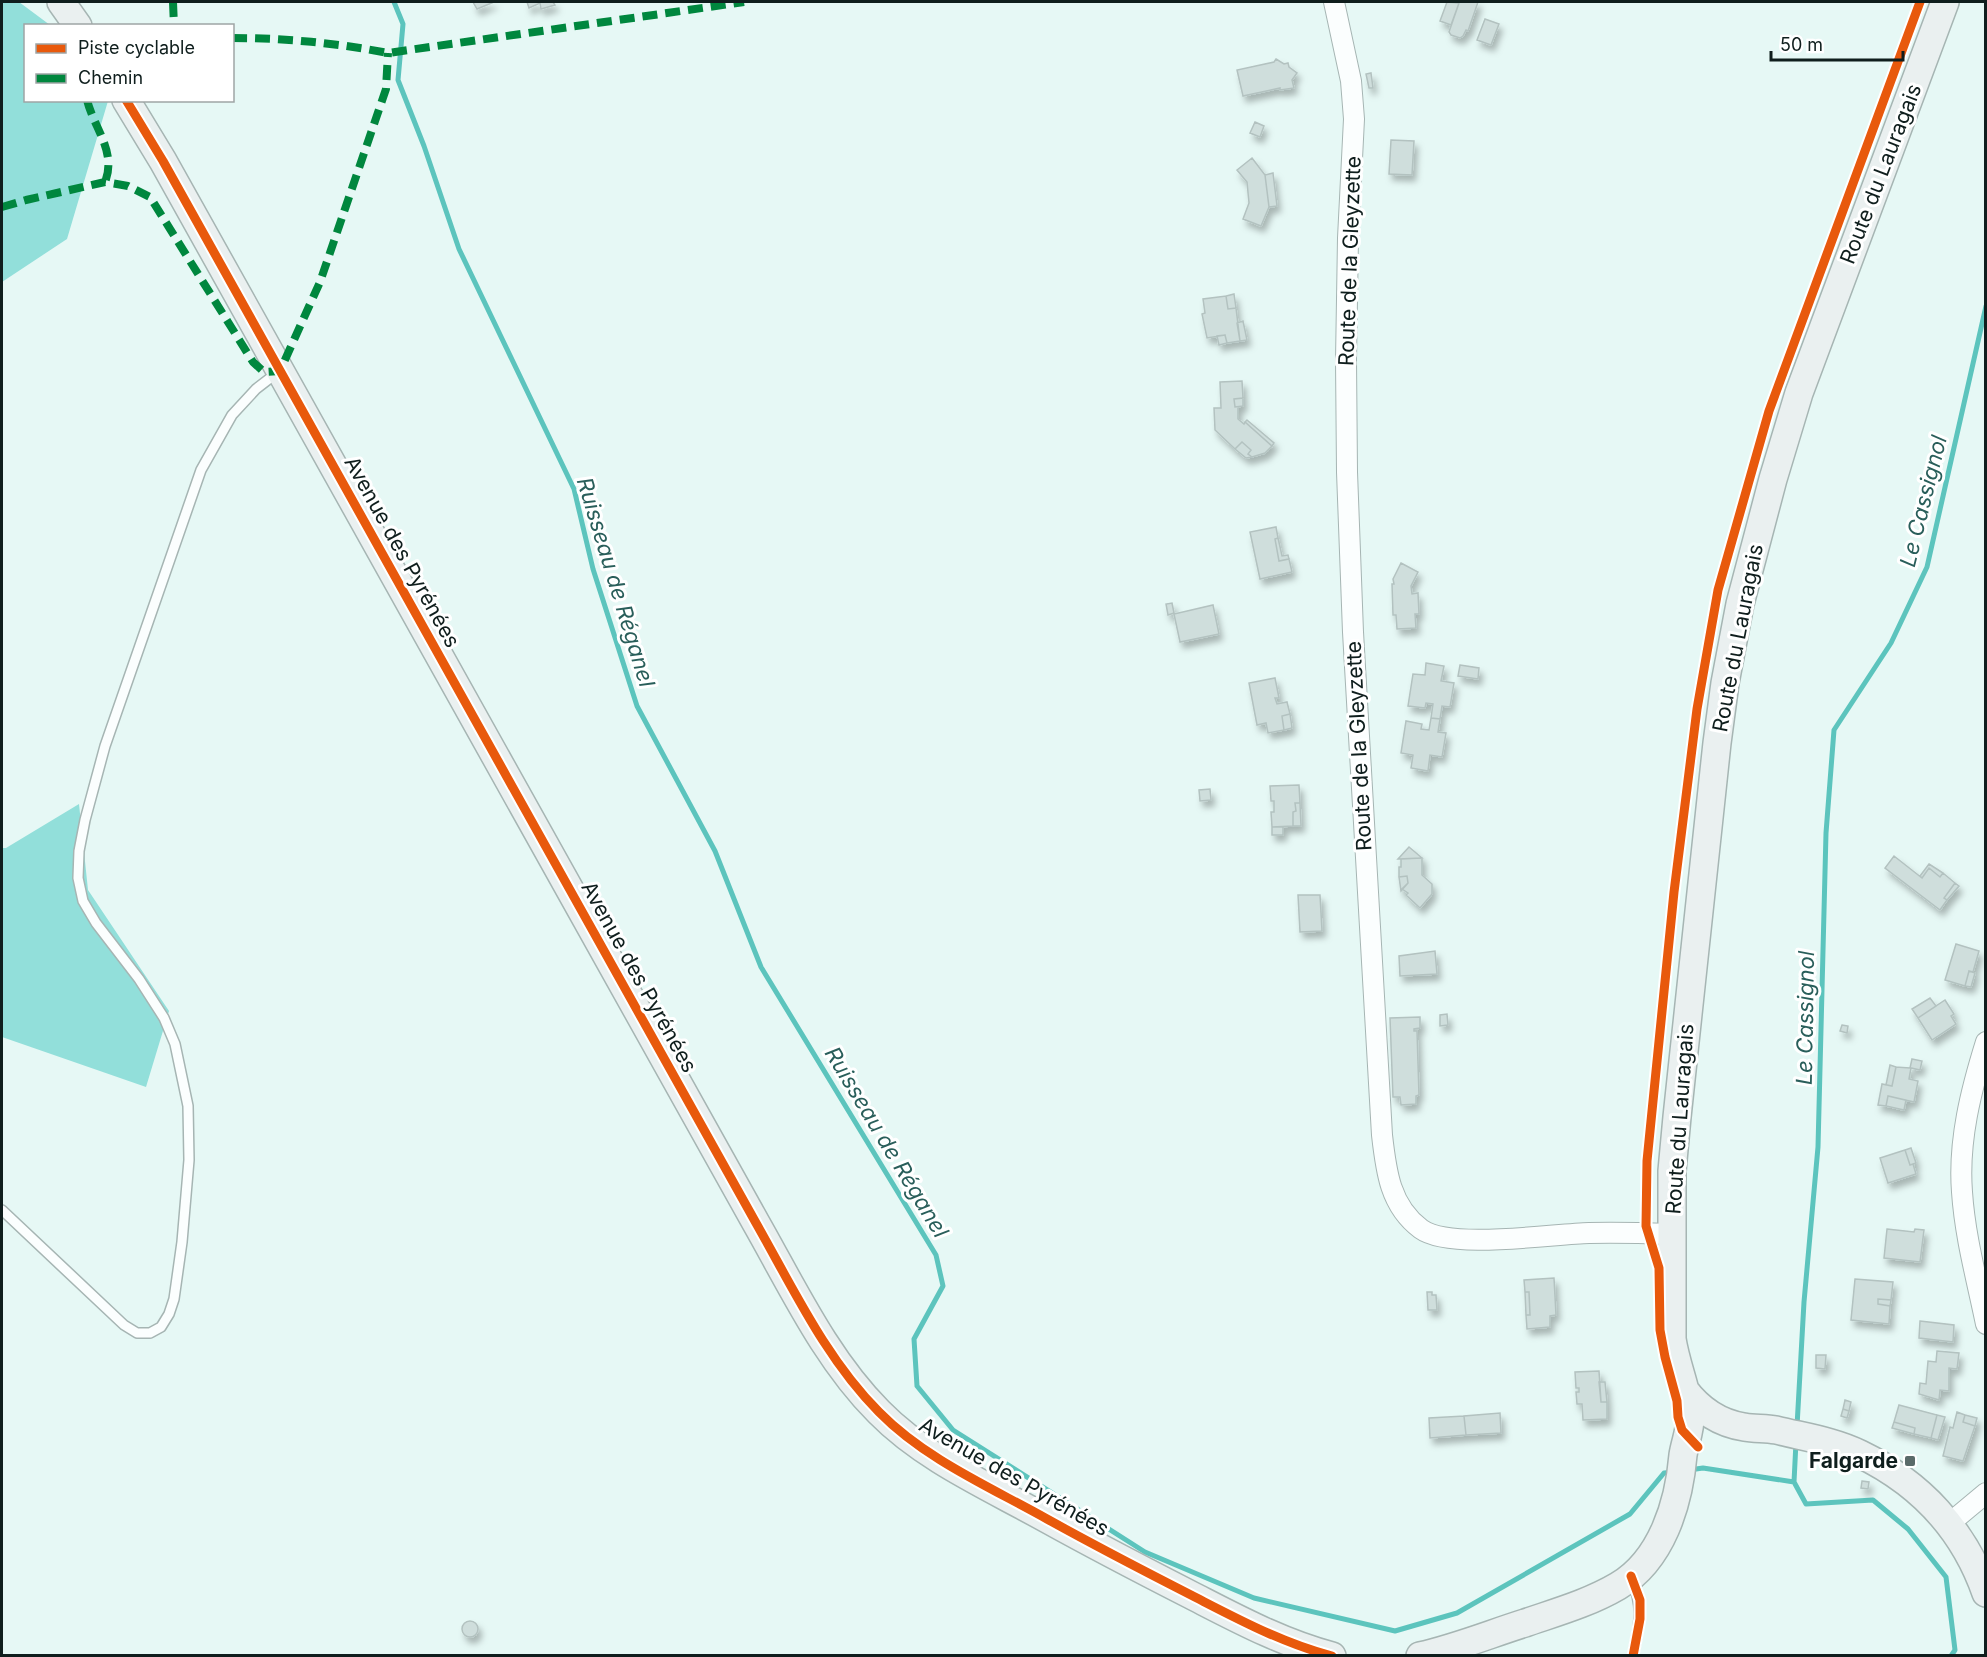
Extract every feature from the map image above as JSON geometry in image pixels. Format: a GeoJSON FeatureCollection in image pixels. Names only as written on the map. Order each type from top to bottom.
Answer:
{"type":"FeatureCollection","features":[{"type":"Feature","properties":{"kind":"street"},"geometry":{"type":"LineString","coordinates":[[61,2],[77,24]]}},
{"type":"Feature","properties":{"kind":"street","name":"Route de la Gleyzette"},"geometry":{"type":"LineString","coordinates":[[1334,2],[1351,81],[1354,119],[1348,238],[1347,472],[1353,644],[1386,1171],[1395,1198],[1408,1217],[1423,1230],[1443,1238],[1466,1240],[1591,1233],[1672,1234]]}},
{"type":"Feature","properties":{"kind":"street","name":"Route du Lauragais"},"geometry":{"type":"LineString","coordinates":[[1674,1304],[1672,1171],[1677,1117],[1725,683],[1740,604],[1773,479],[1799,393],[1946,2]]}},
{"type":"Feature","properties":{"kind":"street","name":"Avenue des Pyrénées"},"geometry":{"type":"LineString","coordinates":[[127,102],[163,161],[815,1327],[861,1394],[900,1431],[946,1463],[1102,1550],[1287,1642],[1332,1656]]}},
{"type":"Feature","properties":{"kind":"street"},"geometry":{"type":"LineString","coordinates":[[1986,1042],[1974,1082],[1962,1149],[1962,1191],[1968,1241],[1986,1324]]}},
{"type":"Feature","properties":{"kind":"street"},"geometry":{"type":"LineString","coordinates":[[1674,1304],[1672,1339],[1690,1417],[1816,1439],[1859,1453],[1900,1476],[1950,1523],[1964,1544],[1986,1593]]}},
{"type":"Feature","properties":{"kind":"street"},"geometry":{"type":"LineString","coordinates":[[1674,1304],[1691,1366],[1727,1424]]}},
{"type":"Feature","properties":{"kind":"street"},"geometry":{"type":"LineString","coordinates":[[1420,1656],[1583,1603],[1619,1585],[1631,1576],[1647,1560],[1665,1530],[1683,1470],[1683,1453],[1727,1424]]}},
{"type":"Feature","properties":{"kind":"street"},"geometry":{"type":"LineString","coordinates":[[1950,1523],[1986,1493]]}},
{"type":"Feature","properties":{"kind":"lane"},"geometry":{"type":"LineString","coordinates":[[2,1210],[137,1334],[150,1333],[161,1327],[170,1314],[182,1242],[189,1160],[188,1106],[175,1044],[164,1018],[139,979],[96,923],[84,901],[78,878],[79,851],[105,746],[201,470],[232,415],[256,389],[280,371]]}},
{"type":"Feature","properties":{"kind":"lane"},"geometry":{"type":"LineString","coordinates":[[1631,1576],[1640,1600],[1640,1619],[1633,1656]]}},
{"type":"Feature","properties":{"kind":"shaded area"},"geometry":{"type":"Polygon","coordinates":[[[2,2],[19,2],[49,24],[24,24],[24,102],[108,102],[67,239],[2,282],[2,2]]]}},
{"type":"Feature","properties":{"kind":"shaded area"},"geometry":{"type":"Polygon","coordinates":[[[79,804],[88,890],[169,1011],[146,1087],[2,1037],[2,848],[6,848],[79,804]]]}},
{"type":"Feature","properties":{"kind":"building"},"geometry":{"type":"Polygon","coordinates":[[[473,2],[494,2],[477,9],[473,2]]]}},
{"type":"Feature","properties":{"kind":"building"},"geometry":{"type":"Polygon","coordinates":[[[527,2],[553,2],[555,5],[541,9],[540,3],[529,8],[527,2]]]}},
{"type":"Feature","properties":{"kind":"building"},"geometry":{"type":"Polygon","coordinates":[[[1447,2],[1459,3],[1451,25],[1440,21],[1447,2]]]}},
{"type":"Feature","properties":{"kind":"building"},"geometry":{"type":"Polygon","coordinates":[[[1455,2],[1478,2],[1468,31],[1466,30],[1460,38],[1449,32],[1459,3],[1455,2]]]}},
{"type":"Feature","properties":{"kind":"building"},"geometry":{"type":"Polygon","coordinates":[[[1485,19],[1499,24],[1491,45],[1477,40],[1485,19]]]}},
{"type":"Feature","properties":{"kind":"building"},"geometry":{"type":"Polygon","coordinates":[[[1276,59],[1284,64],[1288,63],[1289,67],[1297,73],[1292,80],[1294,88],[1280,90],[1280,88],[1243,96],[1237,70],[1274,62],[1276,59]]]}},
{"type":"Feature","properties":{"kind":"building"},"geometry":{"type":"Polygon","coordinates":[[[1371,73],[1373,88],[1369,88],[1366,74],[1371,73]]]}},
{"type":"Feature","properties":{"kind":"building"},"geometry":{"type":"Polygon","coordinates":[[[1255,122],[1264,126],[1260,137],[1250,133],[1255,122]]]}},
{"type":"Feature","properties":{"kind":"building"},"geometry":{"type":"Polygon","coordinates":[[[1391,140],[1414,141],[1412,175],[1389,174],[1391,140]]]}},
{"type":"Feature","properties":{"kind":"building"},"geometry":{"type":"Polygon","coordinates":[[[1252,158],[1265,175],[1269,207],[1261,226],[1243,219],[1249,203],[1247,182],[1237,170],[1252,158]]]}},
{"type":"Feature","properties":{"kind":"building"},"geometry":{"type":"Polygon","coordinates":[[[1273,173],[1277,206],[1269,207],[1265,175],[1273,173]]]}},
{"type":"Feature","properties":{"kind":"building"},"geometry":{"type":"Polygon","coordinates":[[[1234,294],[1236,308],[1228,309],[1226,296],[1234,294]]]}},
{"type":"Feature","properties":{"kind":"building"},"geometry":{"type":"Polygon","coordinates":[[[1226,296],[1228,309],[1236,308],[1240,341],[1227,343],[1225,335],[1207,338],[1202,314],[1205,313],[1203,299],[1226,296]]]}},
{"type":"Feature","properties":{"kind":"building"},"geometry":{"type":"Polygon","coordinates":[[[1243,321],[1247,340],[1240,341],[1237,323],[1243,321]]]}},
{"type":"Feature","properties":{"kind":"building"},"geometry":{"type":"Polygon","coordinates":[[[1225,335],[1227,343],[1219,345],[1217,336],[1225,335]]]}},
{"type":"Feature","properties":{"kind":"building"},"geometry":{"type":"Polygon","coordinates":[[[1242,381],[1243,398],[1234,399],[1235,407],[1238,407],[1238,419],[1244,424],[1245,422],[1272,446],[1265,453],[1252,457],[1248,454],[1251,450],[1242,442],[1235,449],[1215,430],[1214,408],[1221,408],[1220,382],[1242,381]]]}},
{"type":"Feature","properties":{"kind":"building"},"geometry":{"type":"Polygon","coordinates":[[[1243,398],[1243,406],[1235,407],[1234,399],[1243,398]]]}},
{"type":"Feature","properties":{"kind":"building"},"geometry":{"type":"Polygon","coordinates":[[[1247,420],[1274,443],[1272,446],[1245,422],[1247,420]]]}},
{"type":"Feature","properties":{"kind":"building"},"geometry":{"type":"Polygon","coordinates":[[[1242,442],[1251,450],[1248,454],[1252,457],[1246,458],[1235,449],[1242,442]]]}},
{"type":"Feature","properties":{"kind":"building"},"geometry":{"type":"Polygon","coordinates":[[[1276,527],[1278,538],[1275,539],[1279,561],[1289,559],[1292,572],[1260,579],[1250,532],[1276,527]]]}},
{"type":"Feature","properties":{"kind":"building"},"geometry":{"type":"Polygon","coordinates":[[[1278,538],[1282,556],[1288,555],[1289,559],[1279,561],[1275,539],[1278,538]]]}},
{"type":"Feature","properties":{"kind":"building"},"geometry":{"type":"Polygon","coordinates":[[[1401,563],[1418,572],[1411,586],[1412,594],[1418,593],[1419,614],[1415,614],[1416,628],[1397,629],[1396,615],[1393,615],[1392,584],[1394,584],[1393,579],[1401,563]]]}},
{"type":"Feature","properties":{"kind":"building"},"geometry":{"type":"Polygon","coordinates":[[[1172,603],[1174,613],[1168,615],[1166,604],[1172,603]]]}},
{"type":"Feature","properties":{"kind":"building"},"geometry":{"type":"Polygon","coordinates":[[[1213,605],[1219,634],[1180,642],[1174,614],[1213,605]]]}},
{"type":"Feature","properties":{"kind":"building"},"geometry":{"type":"Polygon","coordinates":[[[1426,663],[1444,666],[1441,681],[1454,683],[1450,707],[1442,706],[1440,719],[1431,718],[1433,704],[1426,703],[1425,708],[1408,706],[1413,674],[1425,675],[1426,663]]]}},
{"type":"Feature","properties":{"kind":"building"},"geometry":{"type":"Polygon","coordinates":[[[1460,665],[1479,668],[1478,679],[1458,676],[1460,665]]]}},
{"type":"Feature","properties":{"kind":"building"},"geometry":{"type":"Polygon","coordinates":[[[1275,678],[1279,698],[1275,698],[1277,704],[1287,702],[1290,714],[1282,716],[1284,730],[1268,733],[1266,723],[1257,725],[1249,683],[1275,678]]]}},
{"type":"Feature","properties":{"kind":"building"},"geometry":{"type":"Polygon","coordinates":[[[1290,714],[1292,728],[1284,730],[1282,716],[1290,714]]]}},
{"type":"Feature","properties":{"kind":"building"},"geometry":{"type":"Polygon","coordinates":[[[1431,718],[1440,719],[1438,732],[1446,733],[1442,757],[1430,755],[1428,771],[1411,768],[1413,755],[1401,753],[1406,721],[1422,724],[1421,729],[1429,730],[1431,718]]]}},
{"type":"Feature","properties":{"kind":"building"},"geometry":{"type":"Polygon","coordinates":[[[1299,785],[1300,803],[1295,803],[1293,826],[1272,827],[1271,812],[1274,812],[1274,801],[1271,801],[1270,786],[1299,785]]]}},
{"type":"Feature","properties":{"kind":"building"},"geometry":{"type":"Polygon","coordinates":[[[1210,789],[1211,800],[1200,801],[1199,790],[1210,789]]]}},
{"type":"Feature","properties":{"kind":"building"},"geometry":{"type":"Polygon","coordinates":[[[1295,803],[1300,803],[1301,826],[1293,826],[1295,803]]]}},
{"type":"Feature","properties":{"kind":"building"},"geometry":{"type":"Polygon","coordinates":[[[1272,827],[1283,827],[1283,835],[1272,835],[1272,827]]]}},
{"type":"Feature","properties":{"kind":"building"},"geometry":{"type":"Polygon","coordinates":[[[1409,847],[1415,852],[1422,858],[1398,859],[1409,847]]]}},
{"type":"Feature","properties":{"kind":"building"},"geometry":{"type":"Polygon","coordinates":[[[1894,856],[1922,878],[1929,868],[1940,877],[1943,873],[1955,883],[1944,898],[1947,900],[1940,910],[1885,868],[1894,856]]]}},
{"type":"Feature","properties":{"kind":"building"},"geometry":{"type":"Polygon","coordinates":[[[1422,858],[1422,875],[1432,884],[1432,894],[1420,908],[1402,889],[1408,883],[1407,876],[1399,877],[1399,867],[1401,867],[1401,859],[1422,858]]]}},
{"type":"Feature","properties":{"kind":"building"},"geometry":{"type":"Polygon","coordinates":[[[1929,864],[1943,873],[1940,877],[1929,868],[1922,878],[1920,876],[1929,864]]]}},
{"type":"Feature","properties":{"kind":"building"},"geometry":{"type":"Polygon","coordinates":[[[1407,876],[1408,883],[1401,891],[1399,877],[1407,876]]]}},
{"type":"Feature","properties":{"kind":"building"},"geometry":{"type":"Polygon","coordinates":[[[1955,883],[1959,886],[1947,900],[1944,898],[1955,883]]]}},
{"type":"Feature","properties":{"kind":"building"},"geometry":{"type":"Polygon","coordinates":[[[1298,895],[1320,895],[1322,931],[1300,932],[1298,895]]]}},
{"type":"Feature","properties":{"kind":"building"},"geometry":{"type":"Polygon","coordinates":[[[1956,944],[1979,951],[1973,972],[1969,971],[1965,986],[1945,980],[1956,944]]]}},
{"type":"Feature","properties":{"kind":"building"},"geometry":{"type":"Polygon","coordinates":[[[1435,951],[1437,974],[1400,976],[1399,956],[1435,951]]]}},
{"type":"Feature","properties":{"kind":"building"},"geometry":{"type":"Polygon","coordinates":[[[1969,971],[1975,973],[1971,987],[1965,986],[1969,971]]]}},
{"type":"Feature","properties":{"kind":"building"},"geometry":{"type":"Polygon","coordinates":[[[1930,998],[1936,1006],[1918,1018],[1912,1009],[1930,998]]]}},
{"type":"Feature","properties":{"kind":"building"},"geometry":{"type":"Polygon","coordinates":[[[1945,1000],[1954,1014],[1951,1016],[1956,1024],[1932,1040],[1918,1018],[1945,1000]]]}},
{"type":"Feature","properties":{"kind":"building"},"geometry":{"type":"Polygon","coordinates":[[[1447,1014],[1448,1025],[1440,1026],[1440,1015],[1447,1014]]]}},
{"type":"Feature","properties":{"kind":"building"},"geometry":{"type":"Polygon","coordinates":[[[1420,1017],[1420,1028],[1414,1029],[1417,1031],[1419,1095],[1416,1096],[1416,1104],[1401,1105],[1400,1097],[1393,1097],[1390,1018],[1420,1017]]]}},
{"type":"Feature","properties":{"kind":"building"},"geometry":{"type":"Polygon","coordinates":[[[1842,1025],[1848,1026],[1847,1033],[1840,1031],[1842,1025]]]}},
{"type":"Feature","properties":{"kind":"building"},"geometry":{"type":"Polygon","coordinates":[[[1912,1059],[1922,1061],[1920,1070],[1911,1068],[1909,1079],[1918,1081],[1914,1102],[1888,1096],[1886,1106],[1878,1105],[1882,1084],[1892,1086],[1896,1067],[1910,1068],[1912,1059]]]}},
{"type":"Feature","properties":{"kind":"building"},"geometry":{"type":"Polygon","coordinates":[[[1890,1065],[1896,1067],[1892,1086],[1886,1085],[1890,1065]]]}},
{"type":"Feature","properties":{"kind":"building"},"geometry":{"type":"Polygon","coordinates":[[[1888,1096],[1906,1100],[1904,1110],[1886,1106],[1888,1096]]]}},
{"type":"Feature","properties":{"kind":"building"},"geometry":{"type":"Polygon","coordinates":[[[1911,1148],[1916,1163],[1910,1165],[1905,1150],[1911,1148]]]}},
{"type":"Feature","properties":{"kind":"building"},"geometry":{"type":"Polygon","coordinates":[[[1905,1150],[1916,1174],[1888,1183],[1880,1158],[1905,1150]]]}},
{"type":"Feature","properties":{"kind":"building"},"geometry":{"type":"Polygon","coordinates":[[[1887,1229],[1914,1232],[1915,1229],[1924,1230],[1920,1262],[1884,1258],[1887,1229]]]}},
{"type":"Feature","properties":{"kind":"building"},"geometry":{"type":"Polygon","coordinates":[[[1554,1278],[1556,1315],[1550,1316],[1550,1327],[1527,1329],[1526,1315],[1530,1315],[1529,1292],[1525,1292],[1524,1280],[1554,1278]]]}},
{"type":"Feature","properties":{"kind":"building"},"geometry":{"type":"Polygon","coordinates":[[[1855,1279],[1893,1282],[1891,1300],[1878,1299],[1878,1304],[1890,1306],[1889,1324],[1851,1320],[1855,1279]]]}},
{"type":"Feature","properties":{"kind":"building"},"geometry":{"type":"Polygon","coordinates":[[[1427,1292],[1436,1295],[1437,1310],[1428,1310],[1427,1292]]]}},
{"type":"Feature","properties":{"kind":"building"},"geometry":{"type":"Polygon","coordinates":[[[1525,1292],[1529,1292],[1530,1315],[1526,1315],[1525,1292]]]}},
{"type":"Feature","properties":{"kind":"building"},"geometry":{"type":"Polygon","coordinates":[[[1878,1299],[1891,1300],[1890,1306],[1878,1304],[1878,1299]]]}},
{"type":"Feature","properties":{"kind":"building"},"geometry":{"type":"Polygon","coordinates":[[[1920,1321],[1954,1325],[1953,1342],[1919,1338],[1920,1321]]]}},
{"type":"Feature","properties":{"kind":"building"},"geometry":{"type":"Polygon","coordinates":[[[1937,1351],[1959,1353],[1957,1369],[1949,1368],[1949,1391],[1940,1390],[1939,1400],[1919,1394],[1920,1383],[1926,1384],[1928,1361],[1936,1362],[1937,1351]]]}},
{"type":"Feature","properties":{"kind":"building"},"geometry":{"type":"Polygon","coordinates":[[[1816,1355],[1826,1355],[1825,1369],[1816,1368],[1816,1355]]]}},
{"type":"Feature","properties":{"kind":"building"},"geometry":{"type":"Polygon","coordinates":[[[1599,1371],[1601,1402],[1607,1402],[1607,1419],[1583,1420],[1582,1404],[1577,1404],[1576,1392],[1579,1392],[1579,1388],[1576,1388],[1575,1372],[1599,1371]]]}},
{"type":"Feature","properties":{"kind":"building"},"geometry":{"type":"Polygon","coordinates":[[[1599,1382],[1605,1382],[1607,1402],[1601,1402],[1599,1382]]]}},
{"type":"Feature","properties":{"kind":"building"},"geometry":{"type":"Polygon","coordinates":[[[1845,1400],[1851,1402],[1849,1411],[1843,1409],[1845,1400]]]}},
{"type":"Feature","properties":{"kind":"building"},"geometry":{"type":"Polygon","coordinates":[[[1899,1405],[1937,1415],[1931,1438],[1914,1434],[1915,1428],[1894,1422],[1899,1405]]]}},
{"type":"Feature","properties":{"kind":"building"},"geometry":{"type":"Polygon","coordinates":[[[1843,1409],[1849,1411],[1847,1418],[1841,1416],[1843,1409]]]}},
{"type":"Feature","properties":{"kind":"building"},"geometry":{"type":"Polygon","coordinates":[[[1957,1412],[1965,1415],[1963,1422],[1975,1426],[1963,1461],[1943,1456],[1950,1427],[1953,1428],[1957,1412]]]}},
{"type":"Feature","properties":{"kind":"building"},"geometry":{"type":"Polygon","coordinates":[[[1500,1413],[1501,1433],[1466,1435],[1464,1416],[1500,1413]]]}},
{"type":"Feature","properties":{"kind":"building"},"geometry":{"type":"Polygon","coordinates":[[[1937,1415],[1945,1417],[1938,1440],[1931,1438],[1937,1415]]]}},
{"type":"Feature","properties":{"kind":"building"},"geometry":{"type":"Polygon","coordinates":[[[1965,1415],[1977,1418],[1975,1426],[1963,1422],[1965,1415]]]}},
{"type":"Feature","properties":{"kind":"building"},"geometry":{"type":"Polygon","coordinates":[[[1464,1416],[1466,1435],[1430,1438],[1429,1418],[1464,1416]]]}},
{"type":"Feature","properties":{"kind":"building"},"geometry":{"type":"Polygon","coordinates":[[[1894,1422],[1915,1428],[1914,1434],[1892,1428],[1894,1422]]]}},
{"type":"Feature","properties":{"kind":"building"},"geometry":{"type":"Polygon","coordinates":[[[1862,1481],[1869,1482],[1868,1489],[1861,1488],[1862,1481]]]}},
{"type":"Feature","properties":{"kind":"building"},"geometry":{"type":"Polygon","coordinates":[[[470,1621],[476,1623],[478,1629],[476,1635],[470,1637],[464,1635],[462,1629],[464,1623],[470,1621]]]}},
{"type":"Feature","properties":{"kind":"waterway","name":"Ruisseau de Réganel"},"geometry":{"type":"LineString","coordinates":[[394,2],[403,24],[398,80],[424,146],[459,249],[574,489],[593,569],[637,706],[715,851],[761,967],[936,1255],[943,1286],[914,1339],[917,1386],[953,1430],[1145,1552],[1254,1598],[1395,1631],[1457,1613],[1630,1514],[1664,1473],[1674,1472]]}},
{"type":"Feature","properties":{"kind":"waterway","name":"Le Cassignol"},"geometry":{"type":"LineString","coordinates":[[1797,1426],[1804,1302],[1818,1147],[1826,833],[1834,730],[1891,643],[1927,567],[1986,306]]}},
{"type":"Feature","properties":{"kind":"waterway","name":"Le Cassignol"},"geometry":{"type":"LineString","coordinates":[[1796,1442],[1794,1482],[1806,1504],[1873,1500],[1908,1529],[1946,1577],[1955,1650],[1951,1656]]}},
{"type":"Feature","properties":{"kind":"waterway","name":"Ruisseau de Réganel"},"geometry":{"type":"LineString","coordinates":[[1689,1470],[1703,1468],[1794,1482]]}},
{"type":"Feature","properties":{"kind":"marked path"},"geometry":{"type":"LineString","coordinates":[[173,2],[174,24]]}},
{"type":"Feature","properties":{"kind":"marked path"},"geometry":{"type":"LineString","coordinates":[[234,38],[310,42],[388,53],[744,2]]}},
{"type":"Feature","properties":{"kind":"marked path"},"geometry":{"type":"LineString","coordinates":[[2,207],[105,182],[128,186],[150,197],[253,362],[264,372],[280,371],[320,282],[386,89],[388,53]]}},
{"type":"Feature","properties":{"kind":"marked path"},"geometry":{"type":"LineString","coordinates":[[88,102],[106,150],[108,171],[105,182]]}},
{"type":"Feature","properties":{"kind":"cycle path"},"geometry":{"type":"LineString","coordinates":[[1698,1447],[1682,1430],[1678,1417],[1677,1401],[1660,1330],[1659,1268],[1646,1226],[1647,1161],[1674,892],[1697,709],[1718,590],[1769,411],[1920,2]]}},
{"type":"Feature","properties":{"kind":"cycle path"},"geometry":{"type":"LineString","coordinates":[[127,102],[163,161],[797,1297],[827,1346],[860,1391],[897,1429],[959,1471],[1100,1548],[1242,1621],[1277,1637],[1332,1656]]}},
{"type":"Feature","properties":{"kind":"cycle path"},"geometry":{"type":"LineString","coordinates":[[1631,1576],[1640,1600],[1640,1619],[1633,1656]]}},
{"type":"Feature","properties":{"kind":"place","name":"Falgarde"},"geometry":{"type":"Point","coordinates":[1910,1461]}}]}
